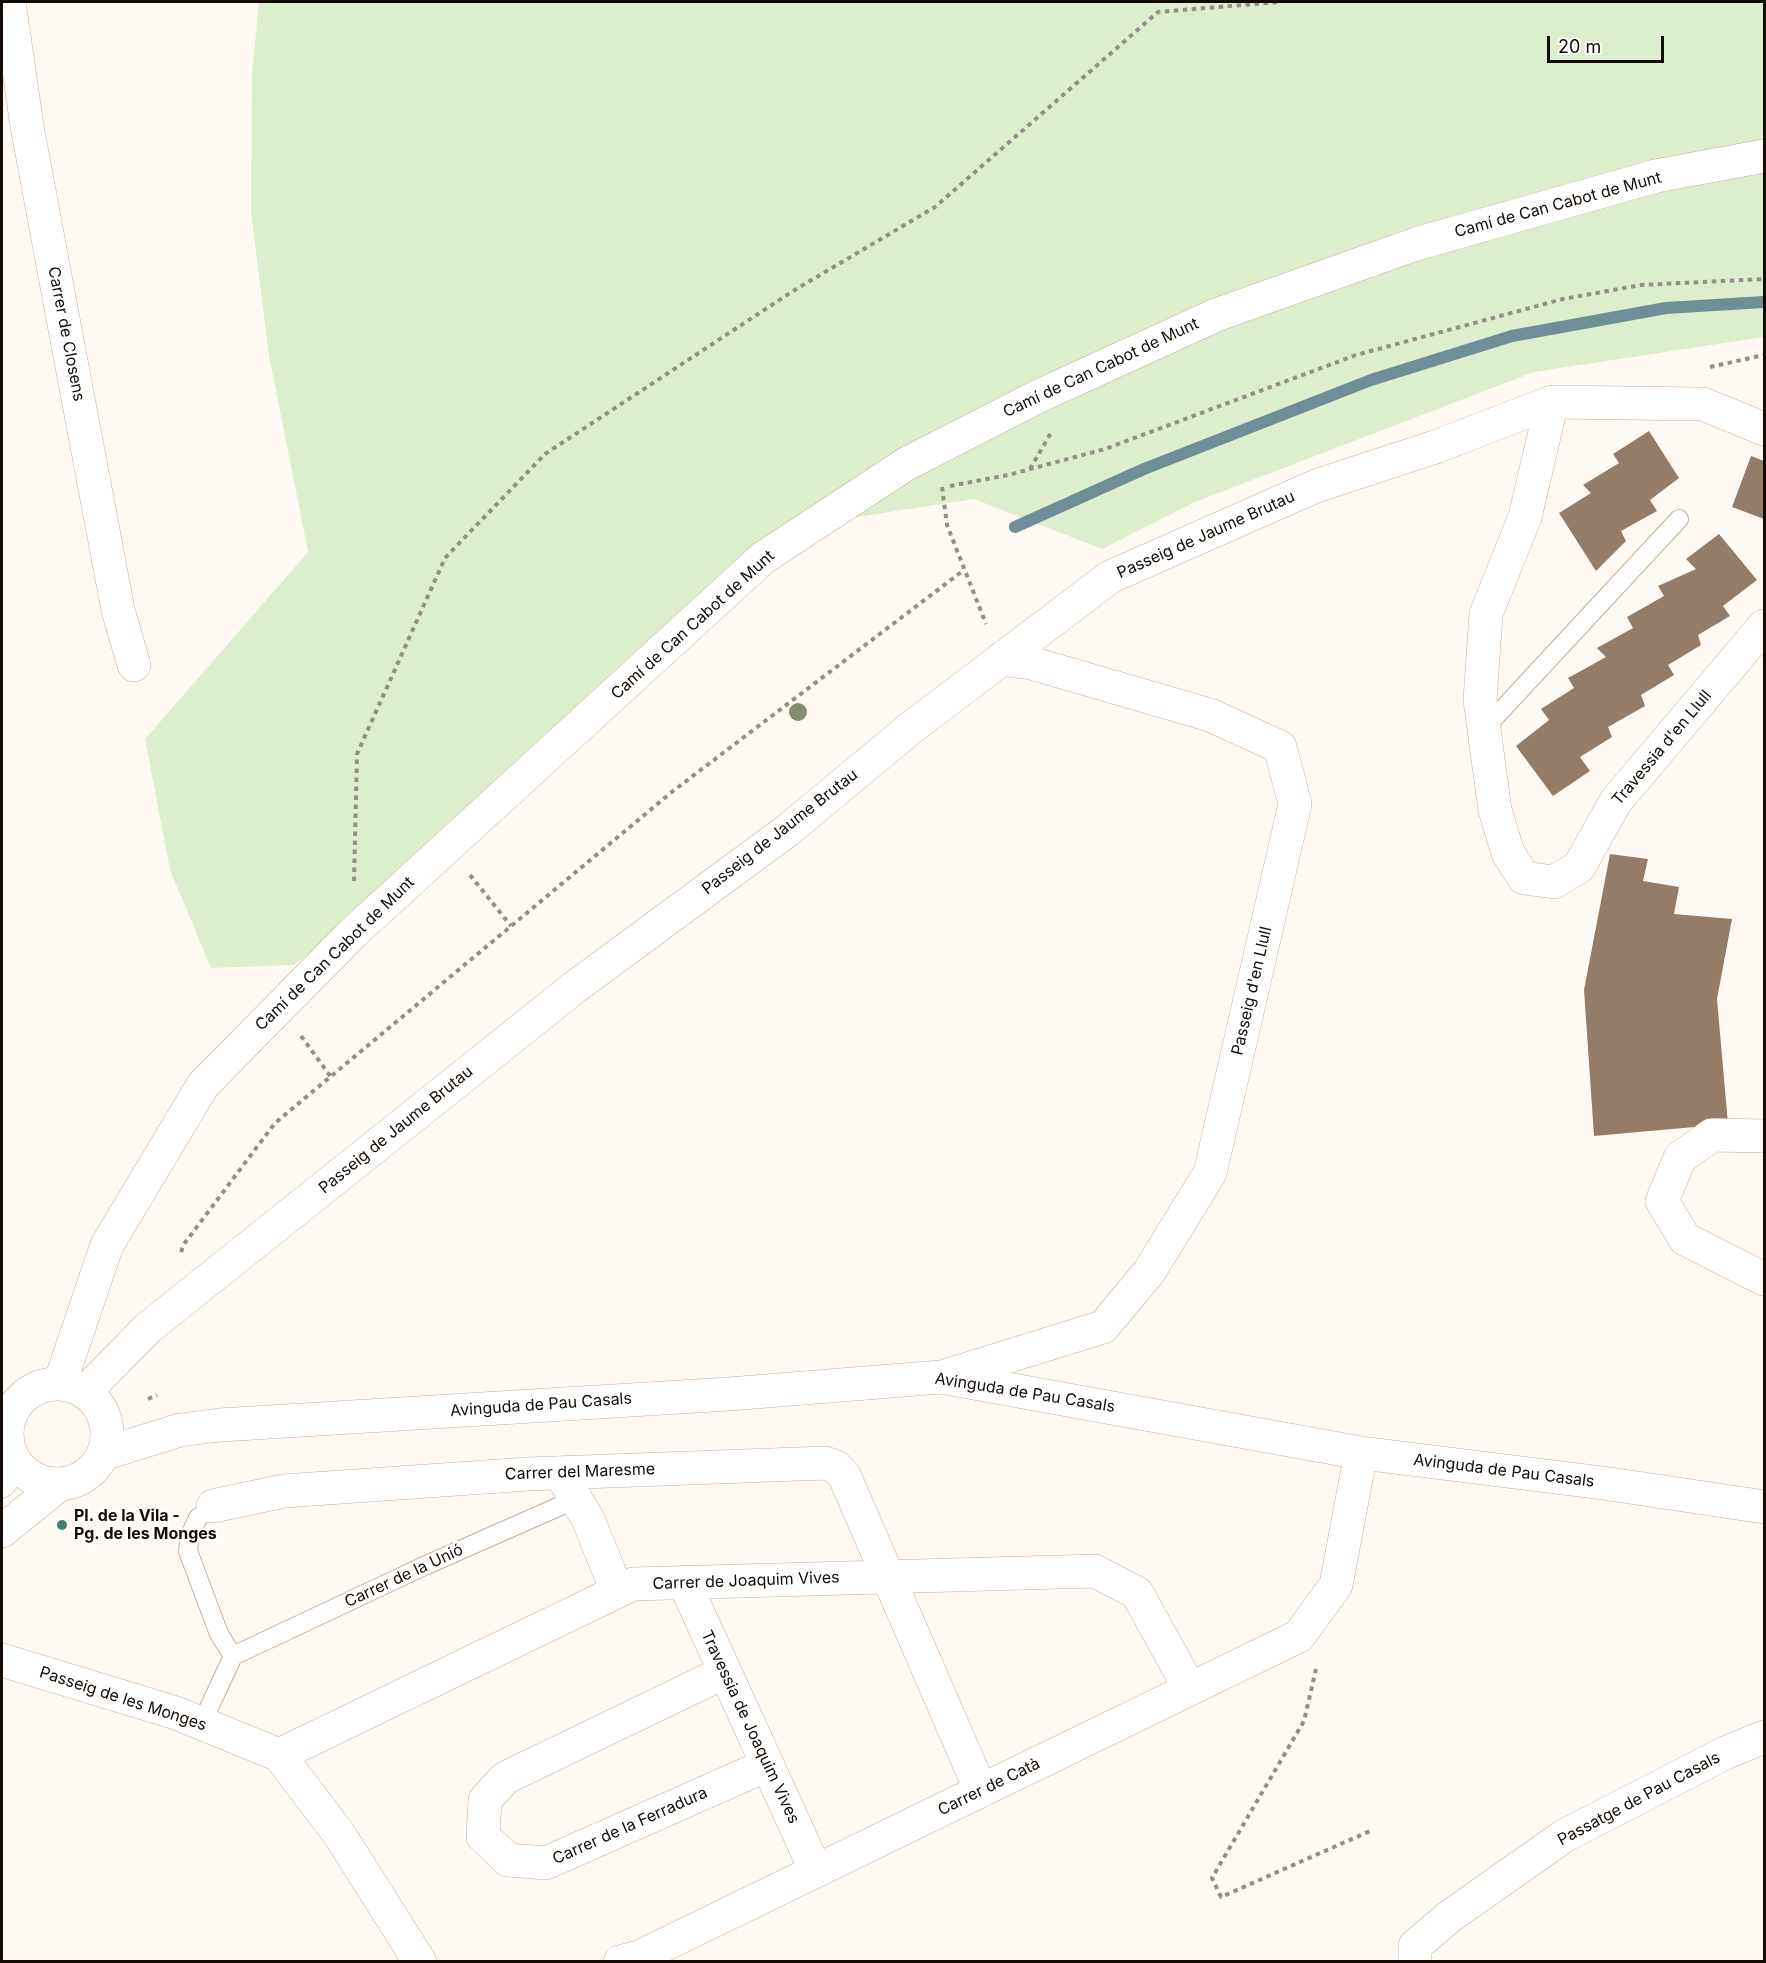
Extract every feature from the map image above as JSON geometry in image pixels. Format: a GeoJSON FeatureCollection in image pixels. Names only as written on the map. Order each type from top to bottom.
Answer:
{"type":"FeatureCollection","features":[{"type":"Feature","properties":{"kind":"street","name":"Carrer de Closens"},"geometry":{"type":"LineString","coordinates":[[9,2],[27,126],[63,320],[118,609],[134,665]]}},
{"type":"Feature","properties":{"kind":"street","name":"Camí de Can Cabot de Munt"},"geometry":{"type":"LineString","coordinates":[[73,1388],[107,1245],[203,1085],[353,933],[763,558],[906,464],[1039,396],[1216,315],[1416,244],[1656,176],[1764,156]]}},
{"type":"Feature","properties":{"kind":"street"},"geometry":{"type":"LineString","coordinates":[[1552,402],[1703,405],[1764,429]]}},
{"type":"Feature","properties":{"kind":"street","name":"Passeig de Jaume Brutau"},"geometry":{"type":"LineString","coordinates":[[73,1388],[575,987],[788,830],[912,727],[1110,577],[1316,486],[1435,447],[1552,402]]}},
{"type":"Feature","properties":{"kind":"street","name":"Travessia d'en Llull"},"geometry":{"type":"LineString","coordinates":[[1552,402],[1525,516],[1486,614],[1480,700],[1495,810],[1508,853],[1524,878],[1554,882],[1579,867],[1616,801],[1764,626]]}},
{"type":"Feature","properties":{"kind":"street","name":"Passeig d'en Llull"},"geometry":{"type":"LineString","coordinates":[[941,1377],[1103,1327],[1149,1272],[1210,1173],[1295,804],[1280,747],[1210,715],[1031,663],[1001,659]]}},
{"type":"Feature","properties":{"kind":"street"},"geometry":{"type":"LineString","coordinates":[[1764,1136],[1712,1135],[1680,1158],[1662,1201],[1685,1239],[1764,1279]]}},
{"type":"Feature","properties":{"kind":"street","name":"Avinguda de Pau Casals"},"geometry":{"type":"LineString","coordinates":[[103,1454],[180,1430],[220,1425],[729,1394],[941,1377],[1361,1453],[1604,1483],[1764,1507]]}},
{"type":"Feature","properties":{"kind":"street"},"geometry":{"type":"LineString","coordinates":[[73,1388],[93,1399],[104,1418],[107,1436],[103,1454],[97,1465],[81,1479],[60,1484],[43,1483],[25,1474],[4,1444],[10,1413],[25,1394],[73,1388]]}},
{"type":"Feature","properties":{"kind":"street","name":"Carrer de Catà"},"geometry":{"type":"LineString","coordinates":[[620,1962],[639,1958],[1299,1636],[1336,1585],[1361,1453]]}},
{"type":"Feature","properties":{"kind":"street","name":"Carrer del Maresme"},"geometry":{"type":"LineString","coordinates":[[213,1506],[284,1491],[568,1486],[825,1463],[836,1467],[844,1476],[981,1791]]}},
{"type":"Feature","properties":{"kind":"street"},"geometry":{"type":"LineString","coordinates":[[2,1531],[60,1484]]}},
{"type":"Feature","properties":{"kind":"street"},"geometry":{"type":"LineString","coordinates":[[568,1486],[588,1519],[617,1592]]}},
{"type":"Feature","properties":{"kind":"street","name":"Carrer de Joaquim Vives"},"geometry":{"type":"LineString","coordinates":[[279,1755],[633,1584],[1095,1571],[1137,1593],[1190,1689]]}},
{"type":"Feature","properties":{"kind":"street","name":"Travessia de Joaquim Vives"},"geometry":{"type":"LineString","coordinates":[[684,1582],[816,1871]]}},
{"type":"Feature","properties":{"kind":"street","name":"Passeig de les Monges"},"geometry":{"type":"LineString","coordinates":[[2,1660],[176,1713],[279,1755]]}},
{"type":"Feature","properties":{"kind":"street","name":"Carrer de la Ferradura"},"geometry":{"type":"LineString","coordinates":[[725,1672],[505,1778],[485,1800],[483,1836],[508,1860],[546,1863],[767,1765]]}},
{"type":"Feature","properties":{"kind":"street","name":"Passatge de Pau Casals"},"geometry":{"type":"LineString","coordinates":[[1415,1962],[1415,1946],[1449,1917],[1564,1836],[1725,1753],[1764,1737]]}},
{"type":"Feature","properties":{"kind":"street"},"geometry":{"type":"LineString","coordinates":[[279,1755],[339,1834],[420,1962]]}},
{"type":"Feature","properties":{"kind":"lane"},"geometry":{"type":"LineString","coordinates":[[1484,729],[1679,519]]}},
{"type":"Feature","properties":{"kind":"lane","name":"Carrer de la Unió"},"geometry":{"type":"LineString","coordinates":[[233,1656],[422,1567],[568,1486]]}},
{"type":"Feature","properties":{"kind":"lane","name":"Carrer del Maresme"},"geometry":{"type":"LineString","coordinates":[[213,1506],[198,1518],[190,1535],[188,1551],[219,1634],[233,1656]]}},
{"type":"Feature","properties":{"kind":"lane"},"geometry":{"type":"LineString","coordinates":[[202,1724],[233,1656]]}},
{"type":"Feature","properties":{"kind":"path"},"geometry":{"type":"LineString","coordinates":[[353,933],[357,754],[445,558],[545,454],[793,291],[935,207],[1158,12],[1279,2]]}},
{"type":"Feature","properties":{"kind":"path"},"geometry":{"type":"LineString","coordinates":[[1001,659],[948,525],[942,487],[1008,475],[1105,449],[1356,355],[1563,299],[1641,285],[1764,279]]}},
{"type":"Feature","properties":{"kind":"path"},"geometry":{"type":"LineString","coordinates":[[181,1254],[184,1244],[275,1123],[673,791],[964,570]]}},
{"type":"Feature","properties":{"kind":"path"},"geometry":{"type":"LineString","coordinates":[[469,874],[511,926]]}},
{"type":"Feature","properties":{"kind":"path"},"geometry":{"type":"LineString","coordinates":[[307,1044],[331,1077]]}},
{"type":"Feature","properties":{"kind":"path"},"geometry":{"type":"LineString","coordinates":[[148,1399],[157,1395]]}},
{"type":"Feature","properties":{"kind":"path"},"geometry":{"type":"LineString","coordinates":[[1317,1664],[1304,1721],[1212,1878],[1221,1897],[1370,1831]]}},
{"type":"Feature","properties":{"kind":"green space"},"geometry":{"type":"Polygon","coordinates":[[[259,2],[1764,2],[1764,337],[1534,372],[1195,502],[1102,549],[974,499],[857,517],[750,563],[405,879],[294,965],[211,968],[170,870],[145,739],[308,552],[269,356],[251,212],[252,74],[259,2]]]}},
{"type":"Feature","properties":{"kind":"building"},"geometry":{"type":"Polygon","coordinates":[[[1649,431],[1679,478],[1650,500],[1657,511],[1621,531],[1626,541],[1596,571],[1559,513],[1591,493],[1583,485],[1619,463],[1613,454],[1649,431]]]}},
{"type":"Feature","properties":{"kind":"building"},"geometry":{"type":"Polygon","coordinates":[[[1751,456],[1764,461],[1764,519],[1732,507],[1751,456]]]}},
{"type":"Feature","properties":{"kind":"building"},"geometry":{"type":"Polygon","coordinates":[[[1719,534],[1757,580],[1723,606],[1730,616],[1698,635],[1701,645],[1668,665],[1674,675],[1641,695],[1645,706],[1608,727],[1612,737],[1580,757],[1590,771],[1553,796],[1516,746],[1549,720],[1541,709],[1574,688],[1568,678],[1606,657],[1597,648],[1633,628],[1627,617],[1664,596],[1658,586],[1696,569],[1686,559],[1719,534]]]}},
{"type":"Feature","properties":{"kind":"building"},"geometry":{"type":"Polygon","coordinates":[[[1610,854],[1648,859],[1643,881],[1679,887],[1674,914],[1732,919],[1717,999],[1728,1124],[1594,1136],[1584,990],[1610,854]]]}},
{"type":"Feature","properties":{"kind":"waterway"},"geometry":{"type":"LineString","coordinates":[[1015,527],[1144,469],[1371,380],[1512,336],[1666,308],[1764,302]]}},
{"type":"Feature","properties":{"kind":"place","name":"Pl. de la Vila - Pg. de les Monges"},"geometry":{"type":"Point","coordinates":[62,1525]}}]}
